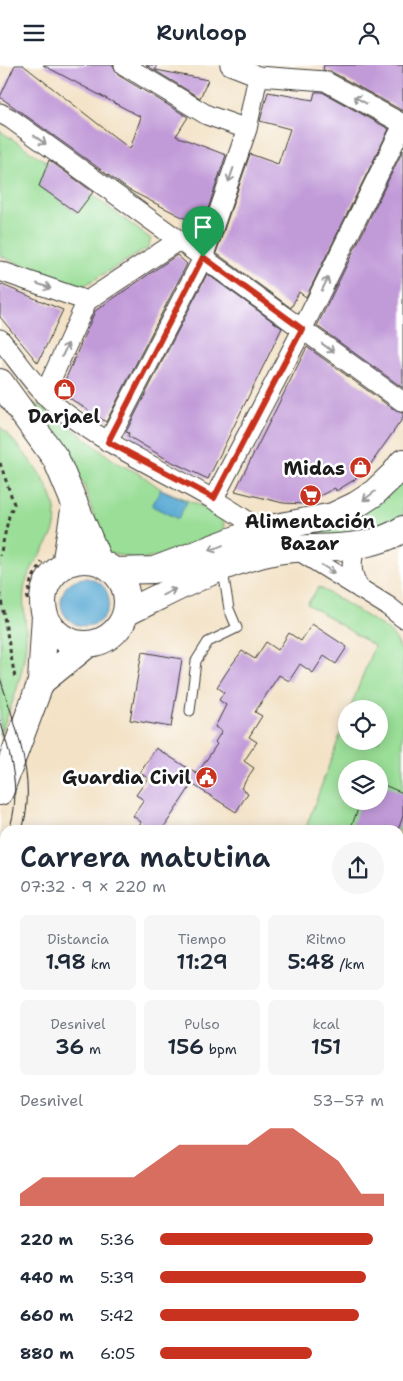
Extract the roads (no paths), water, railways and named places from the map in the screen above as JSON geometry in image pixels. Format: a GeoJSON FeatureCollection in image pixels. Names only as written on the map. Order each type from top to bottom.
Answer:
{"type":"FeatureCollection","features":[{"type":"Feature","properties":{"kind":"street"},"geometry":{"type":"LineString","coordinates":[[124,65],[207,115],[247,129]]}},
{"type":"Feature","properties":{"kind":"street"},"geometry":{"type":"LineString","coordinates":[[214,498],[302,329],[403,125],[325,81],[258,76],[230,65]]}},
{"type":"Feature","properties":{"kind":"street"},"geometry":{"type":"LineString","coordinates":[[108,442],[203,257],[247,129],[258,76]]}},
{"type":"Feature","properties":{"kind":"street"},"geometry":{"type":"LineString","coordinates":[[0,113],[203,257],[403,403]]}},
{"type":"Feature","properties":{"kind":"street"},"geometry":{"type":"LineString","coordinates":[[44,395],[87,301],[179,240]]}},
{"type":"Feature","properties":{"kind":"street"},"geometry":{"type":"LineString","coordinates":[[0,271],[87,301]]}},
{"type":"Feature","properties":{"kind":"street"},"geometry":{"type":"LineString","coordinates":[[0,339],[44,395],[108,442],[214,498],[260,530]]}},
{"type":"Feature","properties":{"kind":"street"},"geometry":{"type":"LineString","coordinates":[[0,382],[56,459],[75,504],[107,567],[123,584],[127,598],[126,613],[119,627],[111,635],[88,644],[41,682]]}},
{"type":"Feature","properties":{"kind":"street"},"geometry":{"type":"LineString","coordinates":[[0,405],[56,459]]}},
{"type":"Feature","properties":{"kind":"street"},"geometry":{"type":"LineString","coordinates":[[55,561],[88,560],[107,567],[154,570],[177,563],[260,530],[333,516],[373,493],[394,474],[403,462]]}},
{"type":"Feature","properties":{"kind":"street"},"geometry":{"type":"LineString","coordinates":[[0,792],[41,682],[36,613],[43,601],[44,589],[56,572],[55,561],[75,504]]}},
{"type":"Feature","properties":{"kind":"street"},"geometry":{"type":"LineString","coordinates":[[126,613],[222,568],[277,551],[356,546],[378,540],[403,529]]}},
{"type":"Feature","properties":{"kind":"street"},"geometry":{"type":"LineString","coordinates":[[356,546],[351,568],[353,579],[360,589]]}},
{"type":"Feature","properties":{"kind":"street"},"geometry":{"type":"LineString","coordinates":[[296,549],[388,606],[403,619]]}},
{"type":"Feature","properties":{"kind":"street"},"geometry":{"type":"LineString","coordinates":[[36,613],[63,638],[88,644]]}},
{"type":"Feature","properties":{"kind":"lane"},"geometry":{"type":"LineString","coordinates":[[190,711],[196,661],[208,642],[237,628],[230,609],[222,568]]}},
{"type":"Feature","properties":{"kind":"water"},"geometry":{"type":"Polygon","coordinates":[[[161,489],[187,502],[178,519],[152,506],[161,489]]]}},
{"type":"Feature","properties":{"kind":"water"},"geometry":{"type":"Polygon","coordinates":[[[80,578],[90,578],[99,582],[105,588],[109,602],[105,616],[99,622],[90,626],[80,626],[71,622],[65,616],[61,607],[61,597],[65,588],[71,582],[80,578]]]}},
{"type":"Feature","properties":{"kind":"tram line"},"geometry":{"type":"LineString","coordinates":[[0,678],[23,753],[27,792],[23,825]]}},
{"type":"Feature","properties":{"kind":"tram line"},"geometry":{"type":"LineString","coordinates":[[0,720],[14,775],[15,802],[10,825]]}},
{"type":"Feature","properties":{"kind":"place","name":"Darjael"},"geometry":{"type":"Point","coordinates":[64,390]}},
{"type":"Feature","properties":{"kind":"place","name":"Midas"},"geometry":{"type":"Point","coordinates":[361,468]}},
{"type":"Feature","properties":{"kind":"place","name":"Alimentación Bazar"},"geometry":{"type":"Point","coordinates":[310,495]}},
{"type":"Feature","properties":{"kind":"place","name":"Guardia Civil"},"geometry":{"type":"Point","coordinates":[207,777]}}]}
